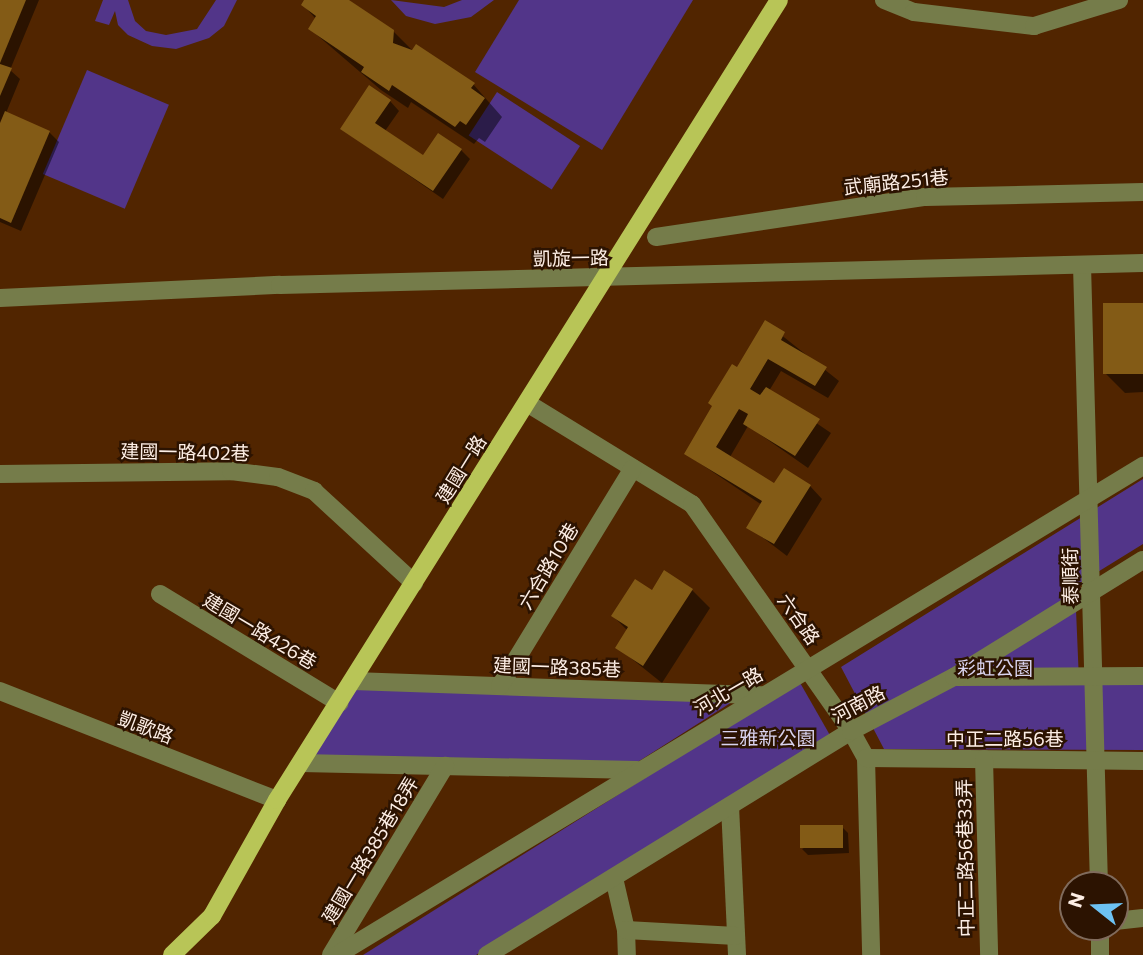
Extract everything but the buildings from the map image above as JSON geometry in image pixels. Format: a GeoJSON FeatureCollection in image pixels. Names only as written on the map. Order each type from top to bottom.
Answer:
{"type":"FeatureCollection","features":[{"type":"Feature","properties":{"kind":"main road","name":"建國一路"},"geometry":{"type":"LineString","coordinates":[[172,955],[212,916],[276,800],[779,0]]}},
{"type":"Feature","properties":{"kind":"street"},"geometry":{"type":"LineString","coordinates":[[884,0],[914,12],[1034,26],[1119,0]]}},
{"type":"Feature","properties":{"kind":"street","name":"武廟路251巷"},"geometry":{"type":"LineString","coordinates":[[656,237],[925,197],[1143,191]]}},
{"type":"Feature","properties":{"kind":"street","name":"凱旋一路"},"geometry":{"type":"LineString","coordinates":[[0,298],[280,285],[605,279],[1143,263]]}},
{"type":"Feature","properties":{"kind":"street","name":"泰順街"},"geometry":{"type":"LineString","coordinates":[[1082,265],[1099,871]]}},
{"type":"Feature","properties":{"kind":"street","name":"六合路"},"geometry":{"type":"LineString","coordinates":[[527,403],[692,504],[851,731],[866,758],[871,955]]}},
{"type":"Feature","properties":{"kind":"street","name":"河北一路"},"geometry":{"type":"LineString","coordinates":[[337,955],[637,770],[761,695],[810,671],[1143,466]]}},
{"type":"Feature","properties":{"kind":"street","name":"六合路10巷"},"geometry":{"type":"LineString","coordinates":[[500,686],[633,468]]}},
{"type":"Feature","properties":{"kind":"street","name":"建國一路402巷"},"geometry":{"type":"LineString","coordinates":[[0,474],[231,471],[278,477],[314,491],[414,583]]}},
{"type":"Feature","properties":{"kind":"street","name":"河南路"},"geometry":{"type":"LineString","coordinates":[[488,955],[851,731],[954,677],[1143,559]]}},
{"type":"Feature","properties":{"kind":"street","name":"建國一路426巷"},"geometry":{"type":"LineString","coordinates":[[160,594],[339,703]]}},
{"type":"Feature","properties":{"kind":"street"},"geometry":{"type":"LineString","coordinates":[[954,677],[1143,676]]}},
{"type":"Feature","properties":{"kind":"street","name":"建國一路385巷"},"geometry":{"type":"LineString","coordinates":[[353,681],[761,695]]}},
{"type":"Feature","properties":{"kind":"street","name":"凱歌路"},"geometry":{"type":"LineString","coordinates":[[0,691],[276,800]]}},
{"type":"Feature","properties":{"kind":"street","name":"中正二路56巷"},"geometry":{"type":"LineString","coordinates":[[866,758],[1143,761]]}},
{"type":"Feature","properties":{"kind":"street","name":"中正二路56巷33弄"},"geometry":{"type":"LineString","coordinates":[[984,759],[989,955]]}},
{"type":"Feature","properties":{"kind":"street"},"geometry":{"type":"LineString","coordinates":[[301,763],[637,770]]}},
{"type":"Feature","properties":{"kind":"street","name":"建國一路385巷18弄"},"geometry":{"type":"LineString","coordinates":[[331,955],[445,766]]}},
{"type":"Feature","properties":{"kind":"street"},"geometry":{"type":"LineString","coordinates":[[730,806],[737,955]]}},
{"type":"Feature","properties":{"kind":"street"},"geometry":{"type":"LineString","coordinates":[[614,878],[626,930],[627,955]]}},
{"type":"Feature","properties":{"kind":"street"},"geometry":{"type":"LineString","coordinates":[[626,930],[736,936]]}},
{"type":"Feature","properties":{"kind":"green space"},"geometry":{"type":"Polygon","coordinates":[[[103,0],[128,0],[135,21],[146,31],[166,35],[197,29],[216,0],[237,0],[224,26],[209,38],[176,49],[152,46],[128,35],[118,25],[115,11],[109,25],[95,21],[103,0]]]}},
{"type":"Feature","properties":{"kind":"green space"},"geometry":{"type":"Polygon","coordinates":[[[391,0],[444,7],[462,0],[494,0],[471,17],[435,24],[406,16],[391,0]]]}},
{"type":"Feature","properties":{"kind":"green space"},"geometry":{"type":"Polygon","coordinates":[[[519,0],[693,0],[602,150],[475,72],[519,0]]]}},
{"type":"Feature","properties":{"kind":"green space"},"geometry":{"type":"Polygon","coordinates":[[[87,70],[169,105],[125,209],[43,174],[87,70]]]}},
{"type":"Feature","properties":{"kind":"green space"},"geometry":{"type":"Polygon","coordinates":[[[497,92],[580,146],[552,190],[469,136],[497,92]]]}},
{"type":"Feature","properties":{"kind":"green space","name":"彩虹公園"},"geometry":{"type":"Polygon","coordinates":[[[1143,479],[1143,544],[1075,586],[1079,681],[1143,681],[1143,750],[884,749],[841,667],[1143,479]]]}},
{"type":"Feature","properties":{"kind":"green space","name":"三雅新公園"},"geometry":{"type":"Polygon","coordinates":[[[799,681],[831,737],[476,955],[363,955],[799,681]]]}},
{"type":"Feature","properties":{"kind":"green space"},"geometry":{"type":"Polygon","coordinates":[[[356,688],[732,702],[636,763],[311,757],[356,688]]]}}]}
